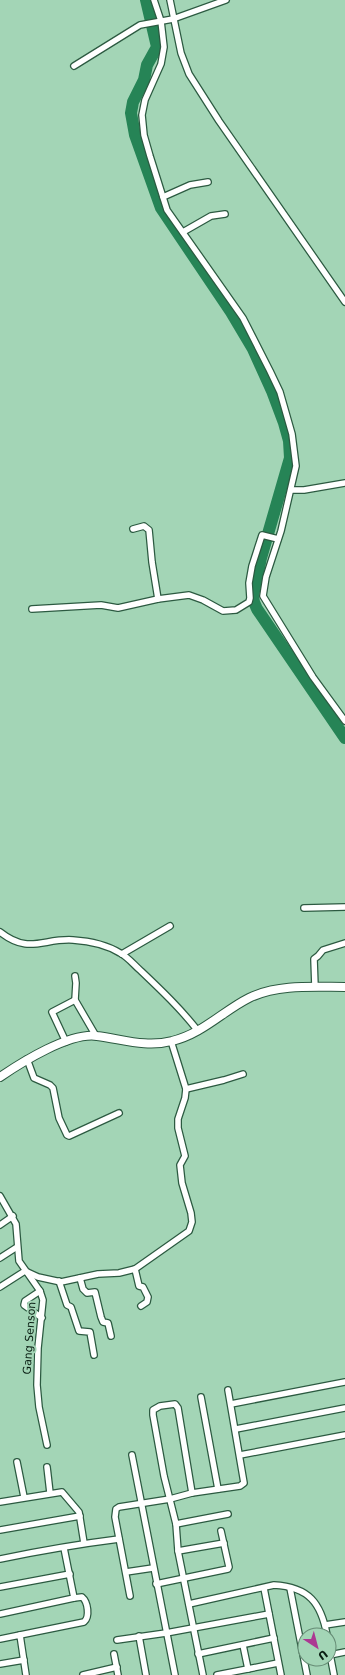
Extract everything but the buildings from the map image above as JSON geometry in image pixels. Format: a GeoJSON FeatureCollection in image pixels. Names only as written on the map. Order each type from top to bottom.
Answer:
{"type":"FeatureCollection","features":[{"type":"Feature","properties":{"kind":"street"},"geometry":{"type":"LineString","coordinates":[[154,0],[158,21],[163,33],[164,54],[157,76],[145,100],[142,115],[144,135],[167,210],[243,318],[280,392],[290,424],[296,466],[291,490],[275,538],[263,596],[313,677],[345,721]]}},
{"type":"Feature","properties":{"kind":"street"},"geometry":{"type":"LineString","coordinates":[[170,0],[181,53],[189,74],[345,302]]}},
{"type":"Feature","properties":{"kind":"street"},"geometry":{"type":"LineString","coordinates":[[74,66],[134,28],[148,23],[173,19],[226,0]]}},
{"type":"Feature","properties":{"kind":"street"},"geometry":{"type":"LineString","coordinates":[[163,197],[190,185],[208,182]]}},
{"type":"Feature","properties":{"kind":"street"},"geometry":{"type":"LineString","coordinates":[[183,232],[211,216],[225,214]]}},
{"type":"Feature","properties":{"kind":"street"},"geometry":{"type":"LineString","coordinates":[[291,490],[304,490],[345,483]]}},
{"type":"Feature","properties":{"kind":"street"},"geometry":{"type":"LineString","coordinates":[[133,529],[144,526],[149,530],[158,599]]}},
{"type":"Feature","properties":{"kind":"street"},"geometry":{"type":"LineString","coordinates":[[32,609],[101,605],[118,608],[158,599],[189,595],[228,612],[249,602],[249,583],[252,566],[263,534],[275,538]]}},
{"type":"Feature","properties":{"kind":"street"},"geometry":{"type":"LineString","coordinates":[[304,908],[345,907]]}},
{"type":"Feature","properties":{"kind":"street"},"geometry":{"type":"LineString","coordinates":[[122,954],[170,926]]}},
{"type":"Feature","properties":{"kind":"street"},"geometry":{"type":"LineString","coordinates":[[0,932],[15,942],[25,945],[72,940],[111,948],[122,954],[166,996],[198,1031]]}},
{"type":"Feature","properties":{"kind":"street"},"geometry":{"type":"LineString","coordinates":[[315,987],[314,959],[323,950],[345,943]]}},
{"type":"Feature","properties":{"kind":"street"},"geometry":{"type":"LineString","coordinates":[[75,976],[75,1000],[96,1036]]}},
{"type":"Feature","properties":{"kind":"street"},"geometry":{"type":"LineString","coordinates":[[0,1077],[27,1059],[81,1037],[96,1036],[131,1043],[147,1044],[171,1042],[198,1031],[247,999],[264,992],[276,989],[345,987]]}},
{"type":"Feature","properties":{"kind":"street"},"geometry":{"type":"LineString","coordinates":[[66,1042],[52,1012],[75,1000]]}},
{"type":"Feature","properties":{"kind":"street"},"geometry":{"type":"LineString","coordinates":[[0,1287],[25,1271],[38,1277],[61,1282],[98,1274],[119,1273],[135,1269],[189,1231],[192,1222],[191,1213],[182,1183],[180,1165],[185,1156],[178,1128],[178,1118],[185,1098],[186,1089],[171,1042]]}},
{"type":"Feature","properties":{"kind":"street"},"geometry":{"type":"LineString","coordinates":[[27,1059],[34,1078],[50,1085],[52,1088],[57,1111],[67,1135],[70,1136],[119,1113]]}},
{"type":"Feature","properties":{"kind":"street"},"geometry":{"type":"LineString","coordinates":[[186,1089],[242,1074]]}},
{"type":"Feature","properties":{"kind":"street","name":"Gang Senson"},"geometry":{"type":"LineString","coordinates":[[0,1196],[13,1216],[17,1232],[19,1261],[40,1291],[43,1300],[38,1348],[37,1385],[39,1407],[47,1445]]}},
{"type":"Feature","properties":{"kind":"street"},"geometry":{"type":"LineString","coordinates":[[0,1225],[13,1216]]}},
{"type":"Feature","properties":{"kind":"street"},"geometry":{"type":"LineString","coordinates":[[0,1258],[17,1247]]}},
{"type":"Feature","properties":{"kind":"street"},"geometry":{"type":"LineString","coordinates":[[135,1269],[139,1286],[143,1287],[148,1297],[147,1302],[141,1306]]}},
{"type":"Feature","properties":{"kind":"street"},"geometry":{"type":"LineString","coordinates":[[80,1278],[83,1289],[87,1293],[95,1292],[101,1318],[103,1322],[108,1323],[111,1336]]}},
{"type":"Feature","properties":{"kind":"street"},"geometry":{"type":"LineString","coordinates":[[58,1281],[67,1304],[71,1307],[79,1331],[90,1332],[94,1355]]}},
{"type":"Feature","properties":{"kind":"street"},"geometry":{"type":"LineString","coordinates":[[40,1291],[25,1301],[24,1305],[42,1318]]}},
{"type":"Feature","properties":{"kind":"street"},"geometry":{"type":"LineString","coordinates":[[231,1404],[345,1382]]}},
{"type":"Feature","properties":{"kind":"street"},"geometry":{"type":"LineString","coordinates":[[130,1596],[115,1517],[116,1509],[119,1507],[170,1499],[192,1493],[240,1486],[244,1483],[236,1429],[228,1390]]}},
{"type":"Feature","properties":{"kind":"street"},"geometry":{"type":"LineString","coordinates":[[201,1397],[218,1489]]}},
{"type":"Feature","properties":{"kind":"street"},"geometry":{"type":"LineString","coordinates":[[192,1493],[178,1408],[175,1404],[160,1406],[153,1410],[153,1415],[162,1469],[176,1524],[178,1551],[202,1675]]}},
{"type":"Feature","properties":{"kind":"street"},"geometry":{"type":"LineString","coordinates":[[236,1429],[345,1408]]}},
{"type":"Feature","properties":{"kind":"street"},"geometry":{"type":"LineString","coordinates":[[240,1455],[345,1435]]}},
{"type":"Feature","properties":{"kind":"street"},"geometry":{"type":"LineString","coordinates":[[132,1455],[175,1675]]}},
{"type":"Feature","properties":{"kind":"street"},"geometry":{"type":"LineString","coordinates":[[17,1462],[24,1497]]}},
{"type":"Feature","properties":{"kind":"street"},"geometry":{"type":"LineString","coordinates":[[47,1467],[50,1493]]}},
{"type":"Feature","properties":{"kind":"street"},"geometry":{"type":"LineString","coordinates":[[0,1502],[50,1493],[59,1492],[64,1494],[75,1506],[80,1516],[84,1543]]}},
{"type":"Feature","properties":{"kind":"street"},"geometry":{"type":"LineString","coordinates":[[176,1524],[228,1514]]}},
{"type":"Feature","properties":{"kind":"street"},"geometry":{"type":"LineString","coordinates":[[0,1530],[80,1516]]}},
{"type":"Feature","properties":{"kind":"street"},"geometry":{"type":"LineString","coordinates":[[156,1584],[228,1569],[229,1567],[221,1530]]}},
{"type":"Feature","properties":{"kind":"street"},"geometry":{"type":"LineString","coordinates":[[0,1559],[84,1543],[119,1539]]}},
{"type":"Feature","properties":{"kind":"street"},"geometry":{"type":"LineString","coordinates":[[178,1551],[224,1543]]}},
{"type":"Feature","properties":{"kind":"street"},"geometry":{"type":"LineString","coordinates":[[64,1548],[74,1598]]}},
{"type":"Feature","properties":{"kind":"street"},"geometry":{"type":"LineString","coordinates":[[126,1572],[153,1568]]}},
{"type":"Feature","properties":{"kind":"street"},"geometry":{"type":"LineString","coordinates":[[0,1587],[70,1574]]}},
{"type":"Feature","properties":{"kind":"street"},"geometry":{"type":"LineString","coordinates":[[189,1604],[274,1585],[290,1588],[310,1596],[315,1601],[322,1615],[325,1626],[345,1622]]}},
{"type":"Feature","properties":{"kind":"street"},"geometry":{"type":"LineString","coordinates":[[264,1588],[281,1675]]}},
{"type":"Feature","properties":{"kind":"street"},"geometry":{"type":"LineString","coordinates":[[290,1588],[307,1675]]}},
{"type":"Feature","properties":{"kind":"street"},"geometry":{"type":"LineString","coordinates":[[0,1614],[82,1597],[86,1601],[88,1616],[84,1622],[0,1639]]}},
{"type":"Feature","properties":{"kind":"street"},"geometry":{"type":"LineString","coordinates":[[117,1640],[166,1633],[269,1614]]}},
{"type":"Feature","properties":{"kind":"street"},"geometry":{"type":"LineString","coordinates":[[20,1635],[26,1675]]}},
{"type":"Feature","properties":{"kind":"street"},"geometry":{"type":"LineString","coordinates":[[139,1636],[146,1675]]}},
{"type":"Feature","properties":{"kind":"street"},"geometry":{"type":"LineString","coordinates":[[198,1654],[274,1638]]}},
{"type":"Feature","properties":{"kind":"street"},"geometry":{"type":"LineString","coordinates":[[243,1645],[248,1669]]}},
{"type":"Feature","properties":{"kind":"street"},"geometry":{"type":"LineString","coordinates":[[114,1654],[118,1675]]}},
{"type":"Feature","properties":{"kind":"street"},"geometry":{"type":"LineString","coordinates":[[0,1664],[24,1660]]}},
{"type":"Feature","properties":{"kind":"street"},"geometry":{"type":"LineString","coordinates":[[217,1675],[278,1663]]}},
{"type":"Feature","properties":{"kind":"street"},"geometry":{"type":"LineString","coordinates":[[83,1675],[117,1667]]}},
{"type":"Feature","properties":{"kind":"waterway"},"geometry":{"type":"LineString","coordinates":[[146,0],[157,47],[147,65],[144,80],[133,102],[131,113],[135,135],[161,208],[231,312],[253,349],[272,391],[289,441],[290,458],[261,558],[253,596],[254,602],[257,609],[345,738]]}}]}
